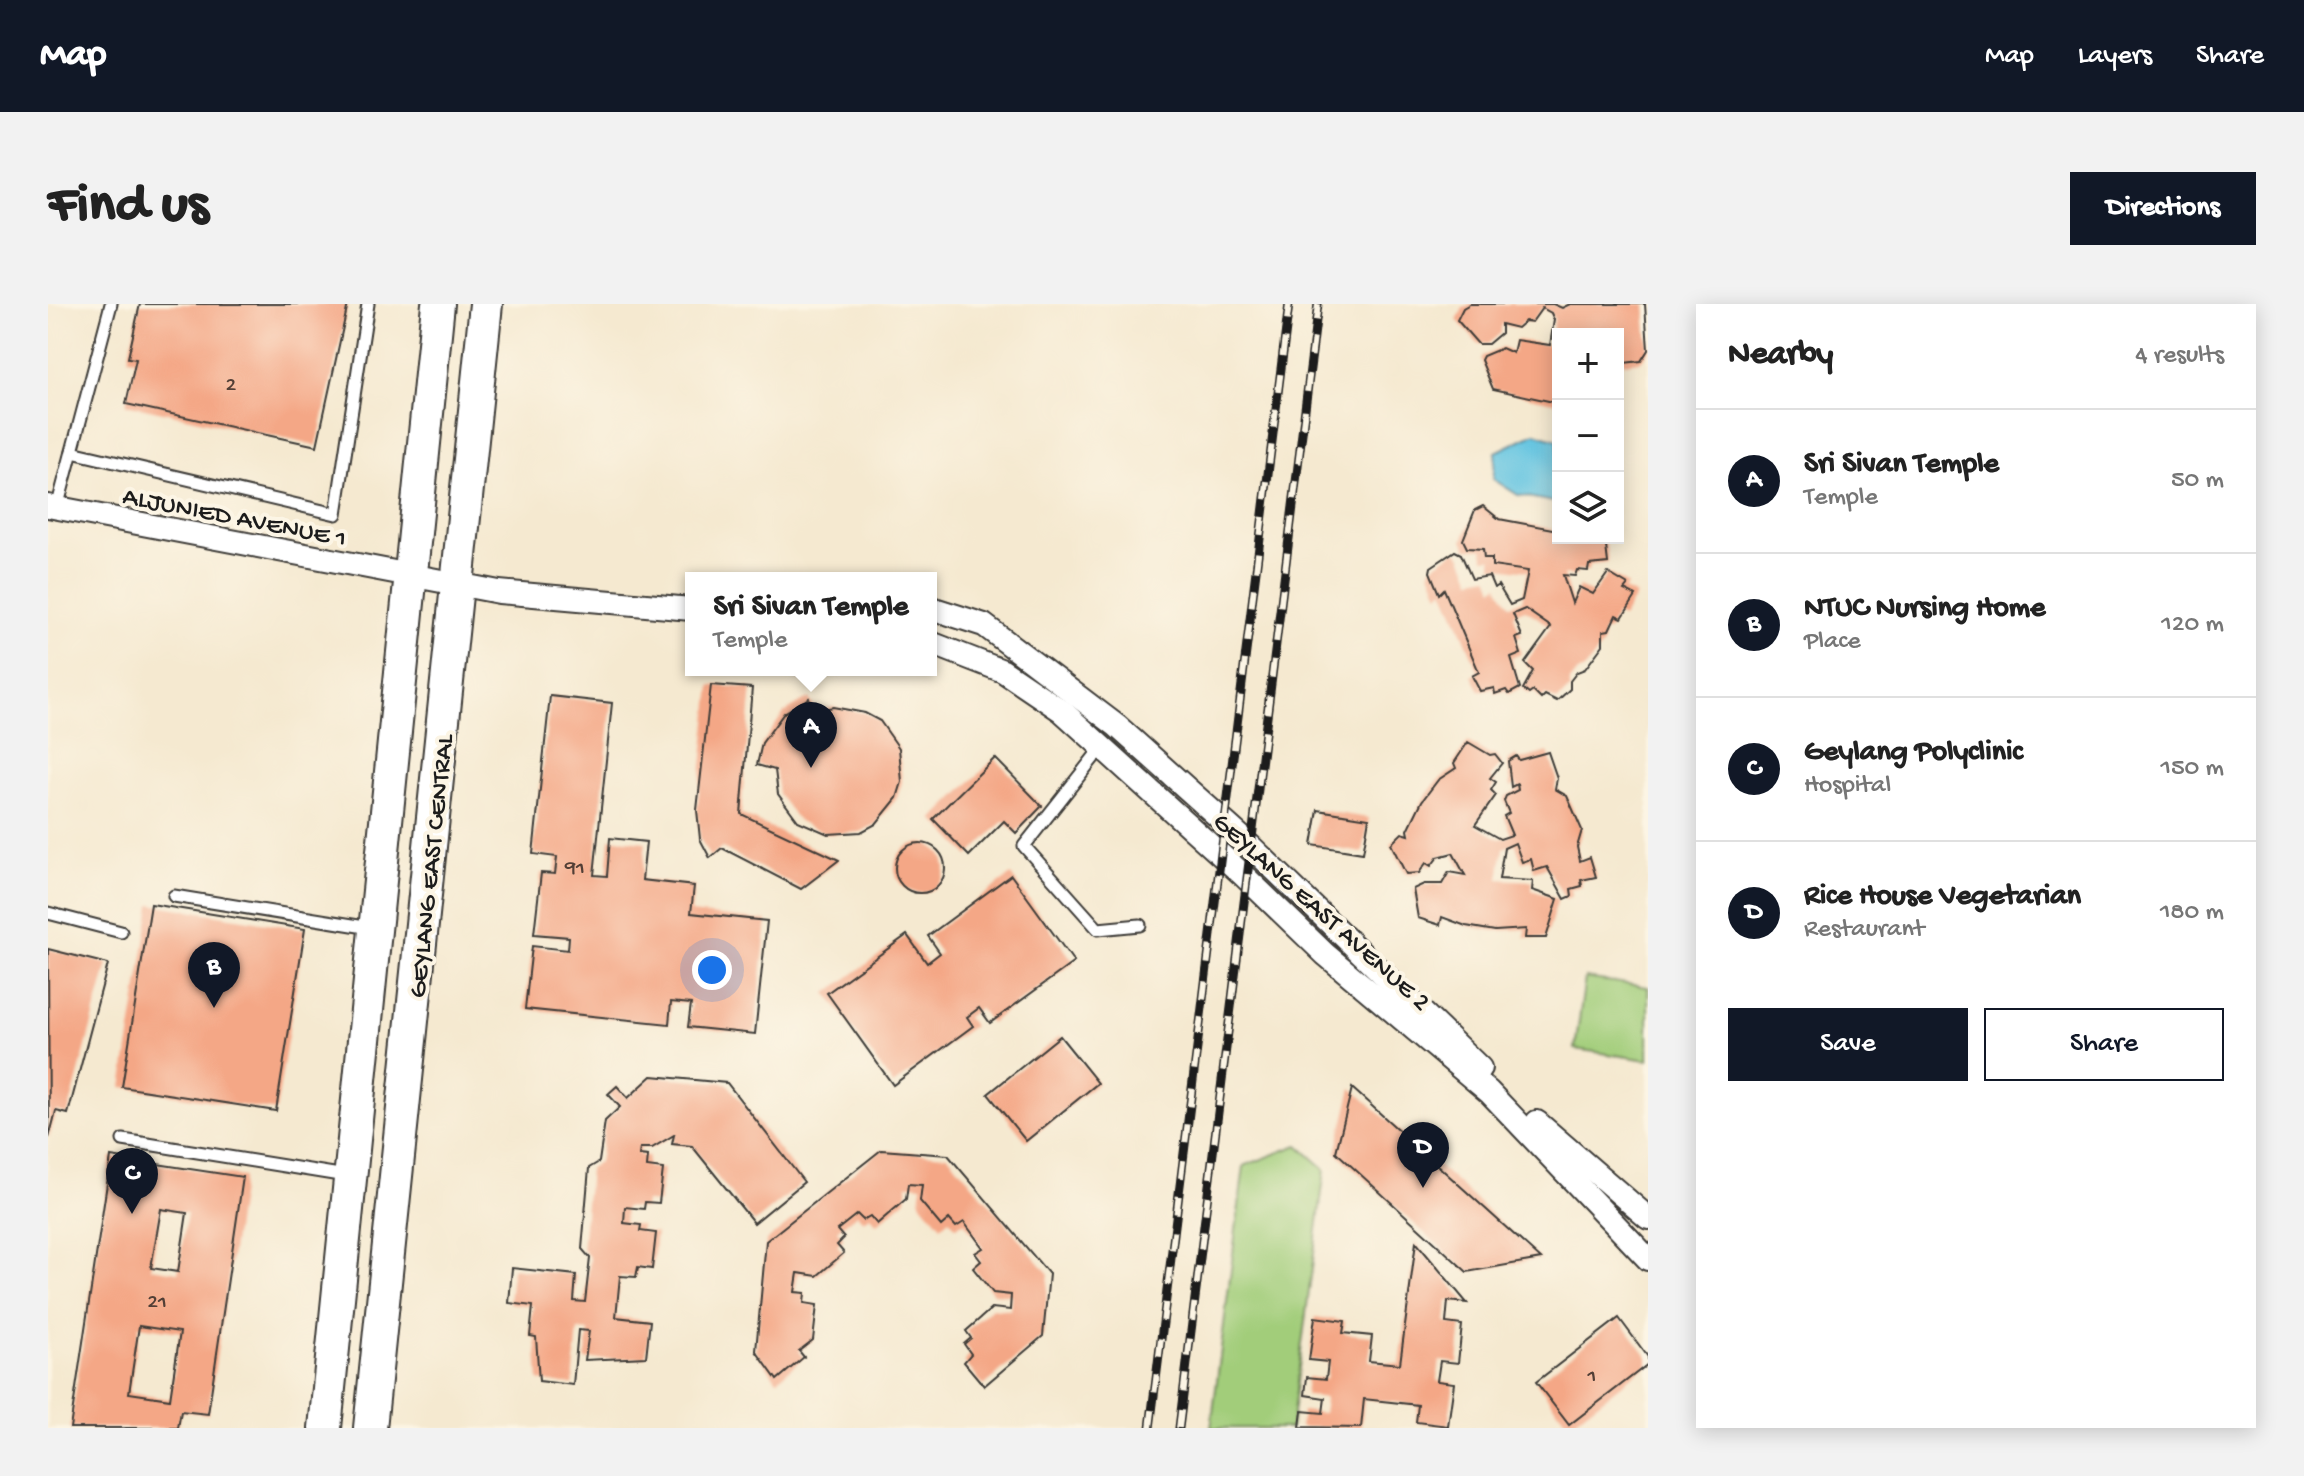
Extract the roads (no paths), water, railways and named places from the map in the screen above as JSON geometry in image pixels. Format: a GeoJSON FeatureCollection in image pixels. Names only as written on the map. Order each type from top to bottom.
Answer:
{"type":"FeatureCollection","features":[{"type":"Feature","properties":{"kind":"main road","name":"GEYLANG EAST CENTRAL"},"geometry":{"type":"LineString","coordinates":[[325,1428],[438,304]]}},
{"type":"Feature","properties":{"kind":"main road","name":"GEYLANG EAST CENTRAL"},"geometry":{"type":"LineString","coordinates":[[370,1428],[486,304]]}},
{"type":"Feature","properties":{"kind":"street","name":"ALJUNIED AVENUE 1"},"geometry":{"type":"LineString","coordinates":[[53,507],[411,577]]}},
{"type":"Feature","properties":{"kind":"street"},"geometry":{"type":"LineString","coordinates":[[411,577],[541,598],[685,609]]}},
{"type":"Feature","properties":{"kind":"street","name":"GEYLANG EAST AVENUE 2"},"geometry":{"type":"LineString","coordinates":[[937,610],[984,625],[1057,677],[1149,753],[1241,837],[1550,1135],[1648,1218]]}},
{"type":"Feature","properties":{"kind":"street","name":"GEYLANG EAST AVENUE 2"},"geometry":{"type":"LineString","coordinates":[[937,645],[1003,671],[1062,711],[1242,874],[1325,954],[1489,1092],[1648,1259]]}},
{"type":"Feature","properties":{"kind":"lane"},"geometry":{"type":"LineString","coordinates":[[53,507],[72,452],[111,304]]}},
{"type":"Feature","properties":{"kind":"lane"},"geometry":{"type":"LineString","coordinates":[[72,452],[336,514],[368,304]]}},
{"type":"Feature","properties":{"kind":"lane"},"geometry":{"type":"LineString","coordinates":[[1102,747],[1024,846],[1098,929],[1140,925]]}},
{"type":"Feature","properties":{"kind":"lane"},"geometry":{"type":"LineString","coordinates":[[174,896],[376,929]]}},
{"type":"Feature","properties":{"kind":"lane"},"geometry":{"type":"LineString","coordinates":[[48,913],[121,932]]}},
{"type":"Feature","properties":{"kind":"lane"},"geometry":{"type":"LineString","coordinates":[[123,1140],[351,1177]]}},
{"type":"Feature","properties":{"kind":"water"},"geometry":{"type":"Polygon","coordinates":[[[1535,433],[1552,438],[1552,502],[1518,495],[1493,479],[1496,452],[1535,433]]]}},
{"type":"Feature","properties":{"kind":"railway"},"geometry":{"type":"LineString","coordinates":[[1150,1428],[1289,304]]}},
{"type":"Feature","properties":{"kind":"railway"},"geometry":{"type":"LineString","coordinates":[[1179,1428],[1318,304]]}},
{"type":"Feature","properties":{"kind":"place","name":"Sri Sivan Temple"},"geometry":{"type":"Point","coordinates":[811,768]}},
{"type":"Feature","properties":{"kind":"place","name":"NTUC Nursing Home"},"geometry":{"type":"Point","coordinates":[214,1008]}},
{"type":"Feature","properties":{"kind":"place","name":"Rice House Vegetarian"},"geometry":{"type":"Point","coordinates":[1423,1188]}},
{"type":"Feature","properties":{"kind":"place","name":"Geylang Polyclinic"},"geometry":{"type":"Point","coordinates":[132,1214]}}]}
